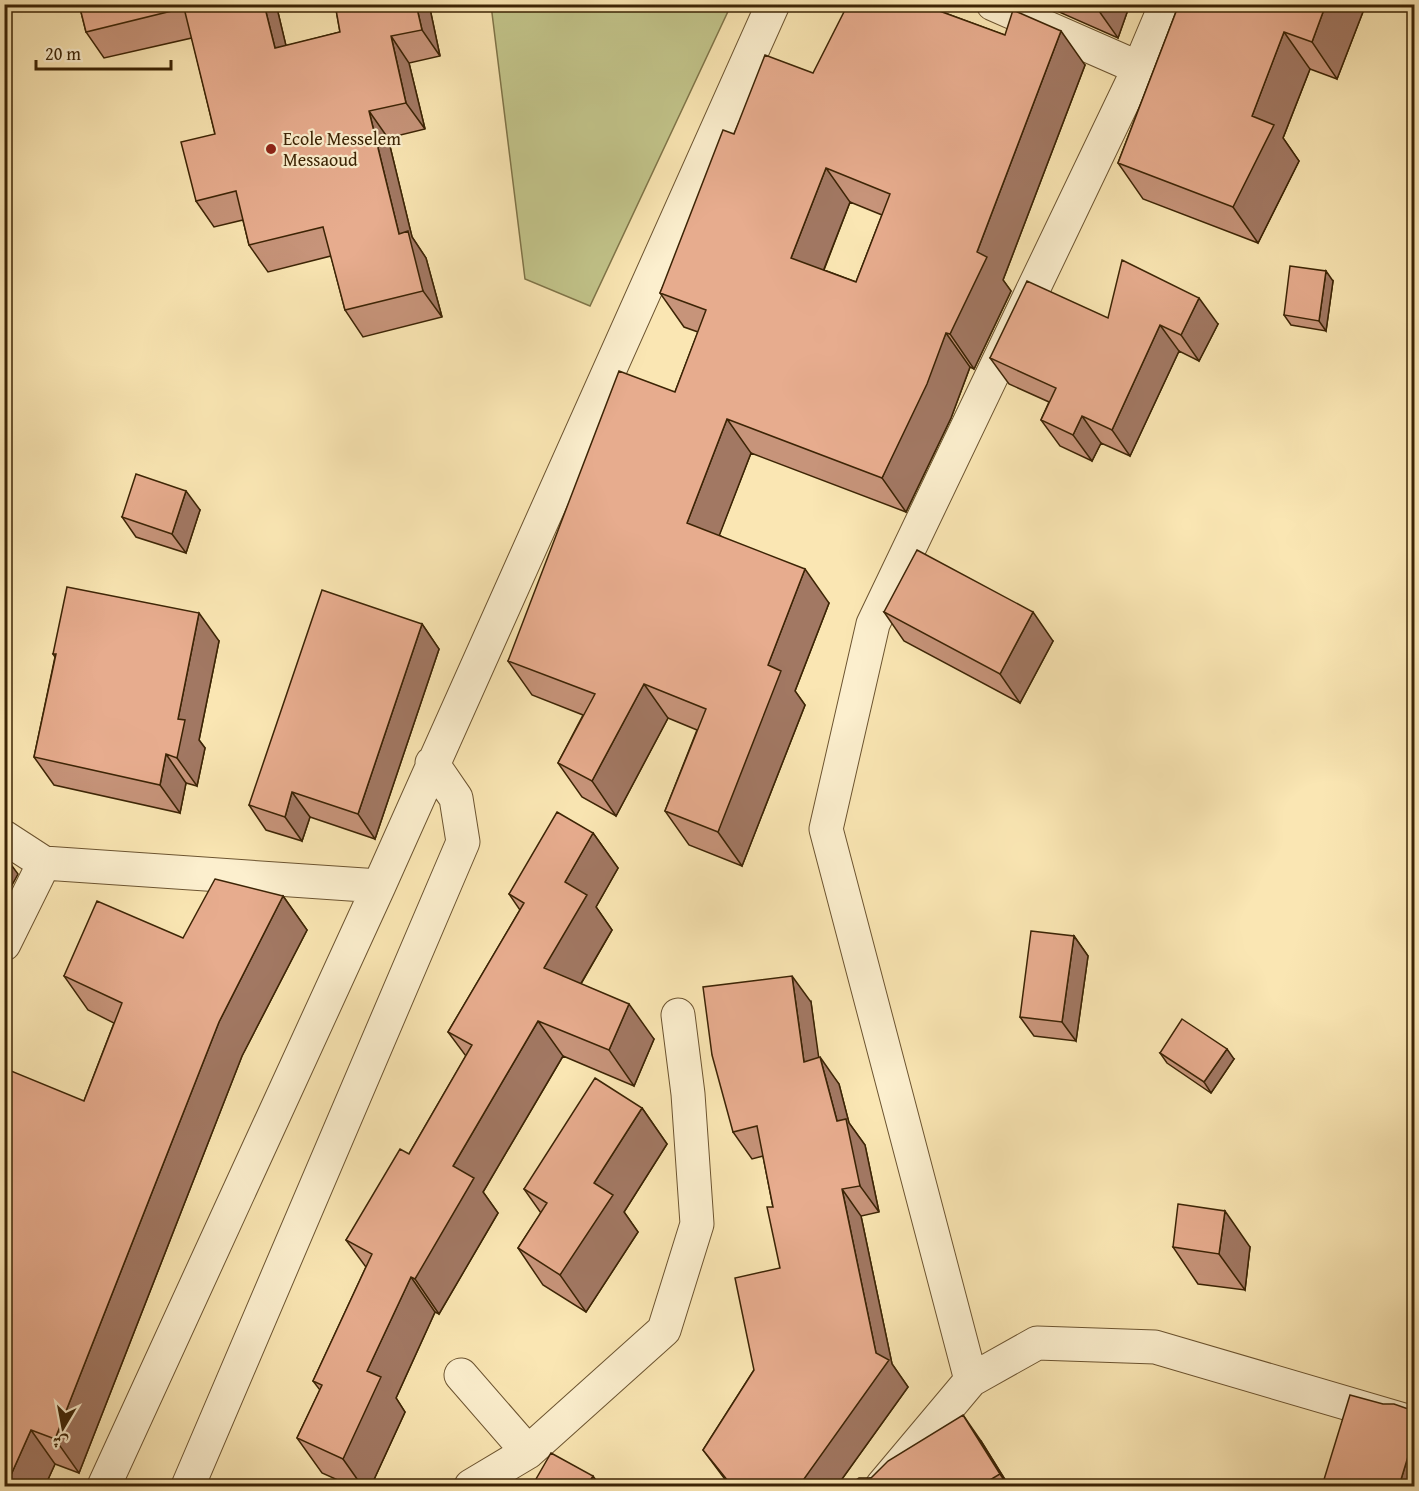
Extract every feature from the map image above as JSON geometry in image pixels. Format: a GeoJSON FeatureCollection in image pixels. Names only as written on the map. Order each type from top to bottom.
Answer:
{"type":"FeatureCollection","features":[{"type":"Feature","properties":{"kind":"street"},"geometry":{"type":"LineString","coordinates":[[104,1486],[379,886],[773,4]]}},
{"type":"Feature","properties":{"kind":"street"},"geometry":{"type":"LineString","coordinates":[[993,4],[1139,68]]}},
{"type":"Feature","properties":{"kind":"street"},"geometry":{"type":"LineString","coordinates":[[971,1380],[825,829],[873,624],[1139,68],[1166,4]]}},
{"type":"Feature","properties":{"kind":"street"},"geometry":{"type":"LineString","coordinates":[[188,1486],[463,843],[456,798],[432,763]]}},
{"type":"Feature","properties":{"kind":"street"},"geometry":{"type":"LineString","coordinates":[[4,837],[44,863],[379,886]]}},
{"type":"Feature","properties":{"kind":"street"},"geometry":{"type":"LineString","coordinates":[[4,944],[44,863]]}},
{"type":"Feature","properties":{"kind":"street"},"geometry":{"type":"LineString","coordinates":[[471,1486],[528,1452],[664,1330],[697,1224],[688,1094],[678,1015]]}},
{"type":"Feature","properties":{"kind":"street"},"geometry":{"type":"LineString","coordinates":[[882,1486],[971,1380],[1037,1343],[1155,1347],[1414,1423]]}},
{"type":"Feature","properties":{"kind":"street"},"geometry":{"type":"LineString","coordinates":[[461,1375],[528,1452]]}},
{"type":"Feature","properties":{"kind":"green space"},"geometry":{"type":"Polygon","coordinates":[[[491,5],[731,5],[590,306],[525,279],[491,5]]]}},
{"type":"Feature","properties":{"kind":"building"},"geometry":{"type":"Polygon","coordinates":[[[79,4],[264,4],[275,48],[340,32],[335,4],[416,4],[422,30],[391,36],[406,103],[369,111],[399,234],[408,231],[423,291],[345,310],[323,227],[249,245],[236,191],[196,201],[181,142],[215,134],[184,8],[86,32],[79,4]]]}},
{"type":"Feature","properties":{"kind":"building"},"geometry":{"type":"Polygon","coordinates":[[[848,4],[926,4],[1005,35],[1013,10],[1061,31],[977,252],[987,257],[950,334],[946,333],[927,384],[882,478],[727,419],[687,523],[805,569],[768,665],[781,671],[718,832],[665,811],[706,709],[644,684],[592,781],[558,763],[595,694],[508,661],[619,371],[675,392],[706,310],[660,293],[723,130],[734,134],[765,55],[813,73],[848,4]],[[826,168],[791,258],[856,282],[890,194],[826,168]]]}},
{"type":"Feature","properties":{"kind":"building"},"geometry":{"type":"Polygon","coordinates":[[[1179,4],[1326,4],[1312,42],[1284,32],[1252,116],[1274,125],[1233,207],[1118,163],[1179,4]]]}},
{"type":"Feature","properties":{"kind":"building"},"geometry":{"type":"Polygon","coordinates":[[[1122,260],[1199,298],[1181,335],[1160,325],[1112,430],[1082,416],[1073,435],[1041,420],[1056,388],[990,358],[1027,281],[1108,318],[1122,260]]]}},
{"type":"Feature","properties":{"kind":"building"},"geometry":{"type":"Polygon","coordinates":[[[1290,266],[1326,271],[1319,321],[1284,315],[1290,266]]]}},
{"type":"Feature","properties":{"kind":"building"},"geometry":{"type":"Polygon","coordinates":[[[136,474],[186,491],[172,534],[122,517],[136,474]]]}},
{"type":"Feature","properties":{"kind":"building"},"geometry":{"type":"Polygon","coordinates":[[[917,550],[1033,612],[1000,674],[884,612],[917,550]]]}},
{"type":"Feature","properties":{"kind":"building"},"geometry":{"type":"Polygon","coordinates":[[[67,587],[199,613],[178,719],[185,720],[177,758],[166,754],[160,785],[34,757],[56,654],[53,654],[67,587]]]}},
{"type":"Feature","properties":{"kind":"building"},"geometry":{"type":"Polygon","coordinates":[[[322,590],[422,624],[358,814],[292,792],[285,817],[249,805],[322,590]]]}},
{"type":"Feature","properties":{"kind":"building"},"geometry":{"type":"Polygon","coordinates":[[[557,812],[593,833],[565,882],[587,895],[544,968],[629,1004],[609,1050],[538,1021],[453,1166],[474,1178],[415,1279],[411,1277],[367,1371],[381,1377],[343,1459],[297,1438],[322,1385],[313,1381],[372,1254],[346,1240],[400,1149],[409,1154],[472,1045],[448,1032],[524,903],[509,894],[557,812]]]}},
{"type":"Feature","properties":{"kind":"building"},"geometry":{"type":"Polygon","coordinates":[[[215,879],[283,896],[219,1022],[55,1439],[31,1430],[6,1486],[4,1486],[4,1068],[84,1101],[122,1003],[64,976],[97,901],[183,938],[215,879]]]}},
{"type":"Feature","properties":{"kind":"building"},"geometry":{"type":"Polygon","coordinates":[[[1031,931],[1074,936],[1062,1022],[1020,1017],[1031,931]]]}},
{"type":"Feature","properties":{"kind":"building"},"geometry":{"type":"Polygon","coordinates":[[[792,976],[804,1062],[820,1057],[837,1121],[846,1119],[860,1186],[842,1189],[876,1353],[889,1360],[799,1486],[732,1486],[703,1450],[754,1370],[735,1278],[780,1268],[767,1207],[773,1207],[757,1126],[733,1132],[712,1055],[703,987],[792,976]]]}},
{"type":"Feature","properties":{"kind":"building"},"geometry":{"type":"Polygon","coordinates":[[[1182,1019],[1227,1049],[1204,1082],[1160,1053],[1182,1019]]]}},
{"type":"Feature","properties":{"kind":"building"},"geometry":{"type":"Polygon","coordinates":[[[595,1078],[642,1108],[594,1183],[613,1195],[560,1275],[518,1248],[547,1203],[524,1189],[595,1078]]]}},
{"type":"Feature","properties":{"kind":"building"},"geometry":{"type":"Polygon","coordinates":[[[1178,1204],[1225,1211],[1219,1254],[1173,1247],[1178,1204]]]}},
{"type":"Feature","properties":{"kind":"building"},"geometry":{"type":"Polygon","coordinates":[[[1350,1395],[1383,1404],[1394,1404],[1414,1411],[1414,1437],[1399,1486],[1322,1486],[1350,1395]]]}},
{"type":"Feature","properties":{"kind":"building"},"geometry":{"type":"Polygon","coordinates":[[[963,1415],[1000,1474],[980,1486],[847,1486],[859,1478],[871,1478],[888,1461],[963,1415]]]}},
{"type":"Feature","properties":{"kind":"building"},"geometry":{"type":"Polygon","coordinates":[[[551,1453],[593,1476],[587,1486],[532,1486],[551,1453]]]}},
{"type":"Feature","properties":{"kind":"place","name":"Ecole Messelem Messaoud"},"geometry":{"type":"Point","coordinates":[271,149]}}]}
